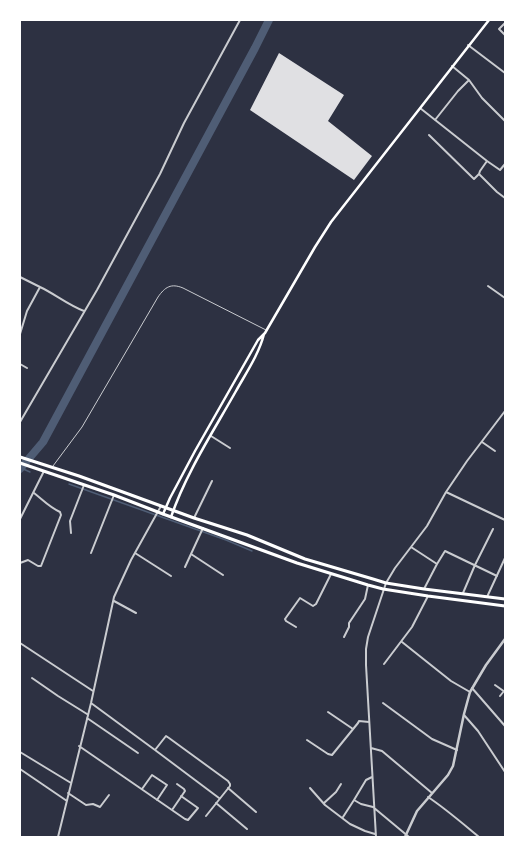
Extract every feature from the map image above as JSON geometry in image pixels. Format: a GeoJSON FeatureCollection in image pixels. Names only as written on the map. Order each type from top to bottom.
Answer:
{"type":"FeatureCollection","features":[{"type":"Feature","properties":{"kind":"highway"},"geometry":{"type":"LineString","coordinates":[[20,457],[247,535],[306,560],[386,583],[505,599]]}},
{"type":"Feature","properties":{"kind":"highway"},"geometry":{"type":"LineString","coordinates":[[20,463],[37,468],[157,514],[163,514],[202,531],[368,586],[428,596],[505,606]]}},
{"type":"Feature","properties":{"kind":"main road"},"geometry":{"type":"LineString","coordinates":[[163,514],[165,507],[189,462],[258,340],[266,330],[328,226],[420,108],[455,68],[468,45],[489,20]]}},
{"type":"Feature","properties":{"kind":"main road"},"geometry":{"type":"LineString","coordinates":[[171,518],[195,465],[252,363],[262,342],[264,333]]}},
{"type":"Feature","properties":{"kind":"main road"},"geometry":{"type":"LineString","coordinates":[[189,462],[195,465]]}},
{"type":"Feature","properties":{"kind":"street"},"geometry":{"type":"LineString","coordinates":[[20,422],[160,174],[192,108],[240,20]]}},
{"type":"Feature","properties":{"kind":"street"},"geometry":{"type":"LineString","coordinates":[[505,24],[499,30],[505,35]]}},
{"type":"Feature","properties":{"kind":"street"},"geometry":{"type":"LineString","coordinates":[[468,45],[505,73]]}},
{"type":"Feature","properties":{"kind":"street"},"geometry":{"type":"LineString","coordinates":[[455,68],[469,80],[482,98],[505,121]]}},
{"type":"Feature","properties":{"kind":"street"},"geometry":{"type":"LineString","coordinates":[[435,120],[469,80]]}},
{"type":"Feature","properties":{"kind":"street"},"geometry":{"type":"LineString","coordinates":[[420,108],[500,170],[505,164]]}},
{"type":"Feature","properties":{"kind":"street"},"geometry":{"type":"LineString","coordinates":[[429,135],[474,178],[479,174],[487,161]]}},
{"type":"Feature","properties":{"kind":"street"},"geometry":{"type":"LineString","coordinates":[[479,174],[505,198]]}},
{"type":"Feature","properties":{"kind":"street"},"geometry":{"type":"LineString","coordinates":[[20,277],[54,294],[60,300],[84,311]]}},
{"type":"Feature","properties":{"kind":"street"},"geometry":{"type":"LineString","coordinates":[[488,286],[505,298]]}},
{"type":"Feature","properties":{"kind":"street"},"geometry":{"type":"LineString","coordinates":[[20,334],[28,312],[40,287]]}},
{"type":"Feature","properties":{"kind":"street"},"geometry":{"type":"LineString","coordinates":[[20,364],[27,368]]}},
{"type":"Feature","properties":{"kind":"street"},"geometry":{"type":"LineString","coordinates":[[374,834],[371,807],[371,748],[368,722],[366,649],[368,637],[386,583],[395,568],[426,526],[446,492],[467,461],[504,416],[505,411]]}},
{"type":"Feature","properties":{"kind":"street"},"geometry":{"type":"LineString","coordinates":[[211,436],[230,448]]}},
{"type":"Feature","properties":{"kind":"street"},"geometry":{"type":"LineString","coordinates":[[482,442],[495,451]]}},
{"type":"Feature","properties":{"kind":"street"},"geometry":{"type":"LineString","coordinates":[[20,519],[44,471]]}},
{"type":"Feature","properties":{"kind":"street"},"geometry":{"type":"LineString","coordinates":[[194,518],[212,481]]}},
{"type":"Feature","properties":{"kind":"street"},"geometry":{"type":"LineString","coordinates":[[71,533],[70,521],[84,486]]}},
{"type":"Feature","properties":{"kind":"street"},"geometry":{"type":"LineString","coordinates":[[20,563],[28,560],[38,566],[41,566],[61,515],[60,512],[48,507],[47,503],[34,492]]}},
{"type":"Feature","properties":{"kind":"street"},"geometry":{"type":"LineString","coordinates":[[446,492],[505,520]]}},
{"type":"Feature","properties":{"kind":"street"},"geometry":{"type":"LineString","coordinates":[[91,553],[114,497]]}},
{"type":"Feature","properties":{"kind":"street"},"geometry":{"type":"LineString","coordinates":[[58,837],[114,601],[127,568],[161,506]]}},
{"type":"Feature","properties":{"kind":"street"},"geometry":{"type":"LineString","coordinates":[[462,594],[493,529]]}},
{"type":"Feature","properties":{"kind":"street"},"geometry":{"type":"LineString","coordinates":[[185,566],[202,531]]}},
{"type":"Feature","properties":{"kind":"street"},"geometry":{"type":"LineString","coordinates":[[411,547],[437,564]]}},
{"type":"Feature","properties":{"kind":"street"},"geometry":{"type":"LineString","coordinates":[[424,589],[445,551],[497,576]]}},
{"type":"Feature","properties":{"kind":"street"},"geometry":{"type":"LineString","coordinates":[[135,553],[171,576]]}},
{"type":"Feature","properties":{"kind":"street"},"geometry":{"type":"LineString","coordinates":[[191,554],[223,575]]}},
{"type":"Feature","properties":{"kind":"street"},"geometry":{"type":"LineString","coordinates":[[487,597],[505,558]]}},
{"type":"Feature","properties":{"kind":"street"},"geometry":{"type":"LineString","coordinates":[[296,627],[285,619],[300,598],[313,606],[316,604],[332,574]]}},
{"type":"Feature","properties":{"kind":"street"},"geometry":{"type":"LineString","coordinates":[[344,637],[350,627],[349,623],[366,596],[368,586]]}},
{"type":"Feature","properties":{"kind":"street"},"geometry":{"type":"LineString","coordinates":[[384,664],[412,627],[428,596]]}},
{"type":"Feature","properties":{"kind":"street"},"geometry":{"type":"LineString","coordinates":[[114,601],[136,613]]}},
{"type":"Feature","properties":{"kind":"street"},"geometry":{"type":"LineString","coordinates":[[354,800],[360,804],[371,807],[406,836],[417,811],[448,775],[453,766],[470,692],[486,665],[505,639]]}},
{"type":"Feature","properties":{"kind":"street"},"geometry":{"type":"LineString","coordinates":[[402,642],[451,680],[470,692]]}},
{"type":"Feature","properties":{"kind":"street"},"geometry":{"type":"LineString","coordinates":[[20,643],[93,692]]}},
{"type":"Feature","properties":{"kind":"street"},"geometry":{"type":"LineString","coordinates":[[32,678],[87,714]]}},
{"type":"Feature","properties":{"kind":"street"},"geometry":{"type":"LineString","coordinates":[[495,685],[504,692],[500,696]]}},
{"type":"Feature","properties":{"kind":"street"},"geometry":{"type":"LineString","coordinates":[[472,688],[505,726]]}},
{"type":"Feature","properties":{"kind":"street"},"geometry":{"type":"LineString","coordinates":[[91,703],[219,798]]}},
{"type":"Feature","properties":{"kind":"street"},"geometry":{"type":"LineString","coordinates":[[383,703],[432,739],[457,750]]}},
{"type":"Feature","properties":{"kind":"street"},"geometry":{"type":"LineString","coordinates":[[328,712],[353,729]]}},
{"type":"Feature","properties":{"kind":"street"},"geometry":{"type":"LineString","coordinates":[[464,714],[478,730],[505,772]]}},
{"type":"Feature","properties":{"kind":"street"},"geometry":{"type":"LineString","coordinates":[[87,718],[138,753]]}},
{"type":"Feature","properties":{"kind":"street"},"geometry":{"type":"LineString","coordinates":[[307,740],[328,754],[332,755],[359,721],[368,722]]}},
{"type":"Feature","properties":{"kind":"street"},"geometry":{"type":"LineString","coordinates":[[155,750],[166,736],[228,781],[230,784],[228,788],[206,816]]}},
{"type":"Feature","properties":{"kind":"street"},"geometry":{"type":"LineString","coordinates":[[79,746],[188,820],[197,811],[197,807],[181,796]]}},
{"type":"Feature","properties":{"kind":"street"},"geometry":{"type":"LineString","coordinates":[[371,748],[382,751],[432,793]]}},
{"type":"Feature","properties":{"kind":"street"},"geometry":{"type":"LineString","coordinates":[[20,752],[71,783]]}},
{"type":"Feature","properties":{"kind":"street"},"geometry":{"type":"LineString","coordinates":[[20,769],[67,801]]}},
{"type":"Feature","properties":{"kind":"street"},"geometry":{"type":"LineString","coordinates":[[142,789],[152,774],[167,786],[157,800]]}},
{"type":"Feature","properties":{"kind":"street"},"geometry":{"type":"LineString","coordinates":[[343,817],[371,777]]}},
{"type":"Feature","properties":{"kind":"street"},"geometry":{"type":"LineString","coordinates":[[172,810],[185,790],[177,784]]}},
{"type":"Feature","properties":{"kind":"street"},"geometry":{"type":"LineString","coordinates":[[324,804],[336,792],[340,784]]}},
{"type":"Feature","properties":{"kind":"street"},"geometry":{"type":"LineString","coordinates":[[228,788],[256,812]]}},
{"type":"Feature","properties":{"kind":"street"},"geometry":{"type":"LineString","coordinates":[[310,788],[324,804],[352,824],[374,834]]}},
{"type":"Feature","properties":{"kind":"street"},"geometry":{"type":"LineString","coordinates":[[68,794],[86,805],[93,804],[100,807],[109,795]]}},
{"type":"Feature","properties":{"kind":"street"},"geometry":{"type":"LineString","coordinates":[[428,797],[448,810],[479,837]]}},
{"type":"Feature","properties":{"kind":"street"},"geometry":{"type":"LineString","coordinates":[[216,803],[247,829]]}},
{"type":"Feature","properties":{"kind":"lane"},"geometry":{"type":"LineString","coordinates":[[52,467],[82,427],[158,297],[168,286],[177,285],[266,330]]}},
{"type":"Feature","properties":{"kind":"building"},"geometry":{"type":"Polygon","coordinates":[[[279,53],[344,95],[328,121],[372,156],[354,180],[250,110],[279,53]]]}},
{"type":"Feature","properties":{"kind":"waterway"},"geometry":{"type":"LineString","coordinates":[[20,469],[43,442],[269,20]]}},
{"type":"Feature","properties":{"kind":"waterway"},"geometry":{"type":"LineString","coordinates":[[21,468],[30,472]]}},
{"type":"Feature","properties":{"kind":"waterway"},"geometry":{"type":"LineString","coordinates":[[69,484],[226,540],[252,551]]}}]}
